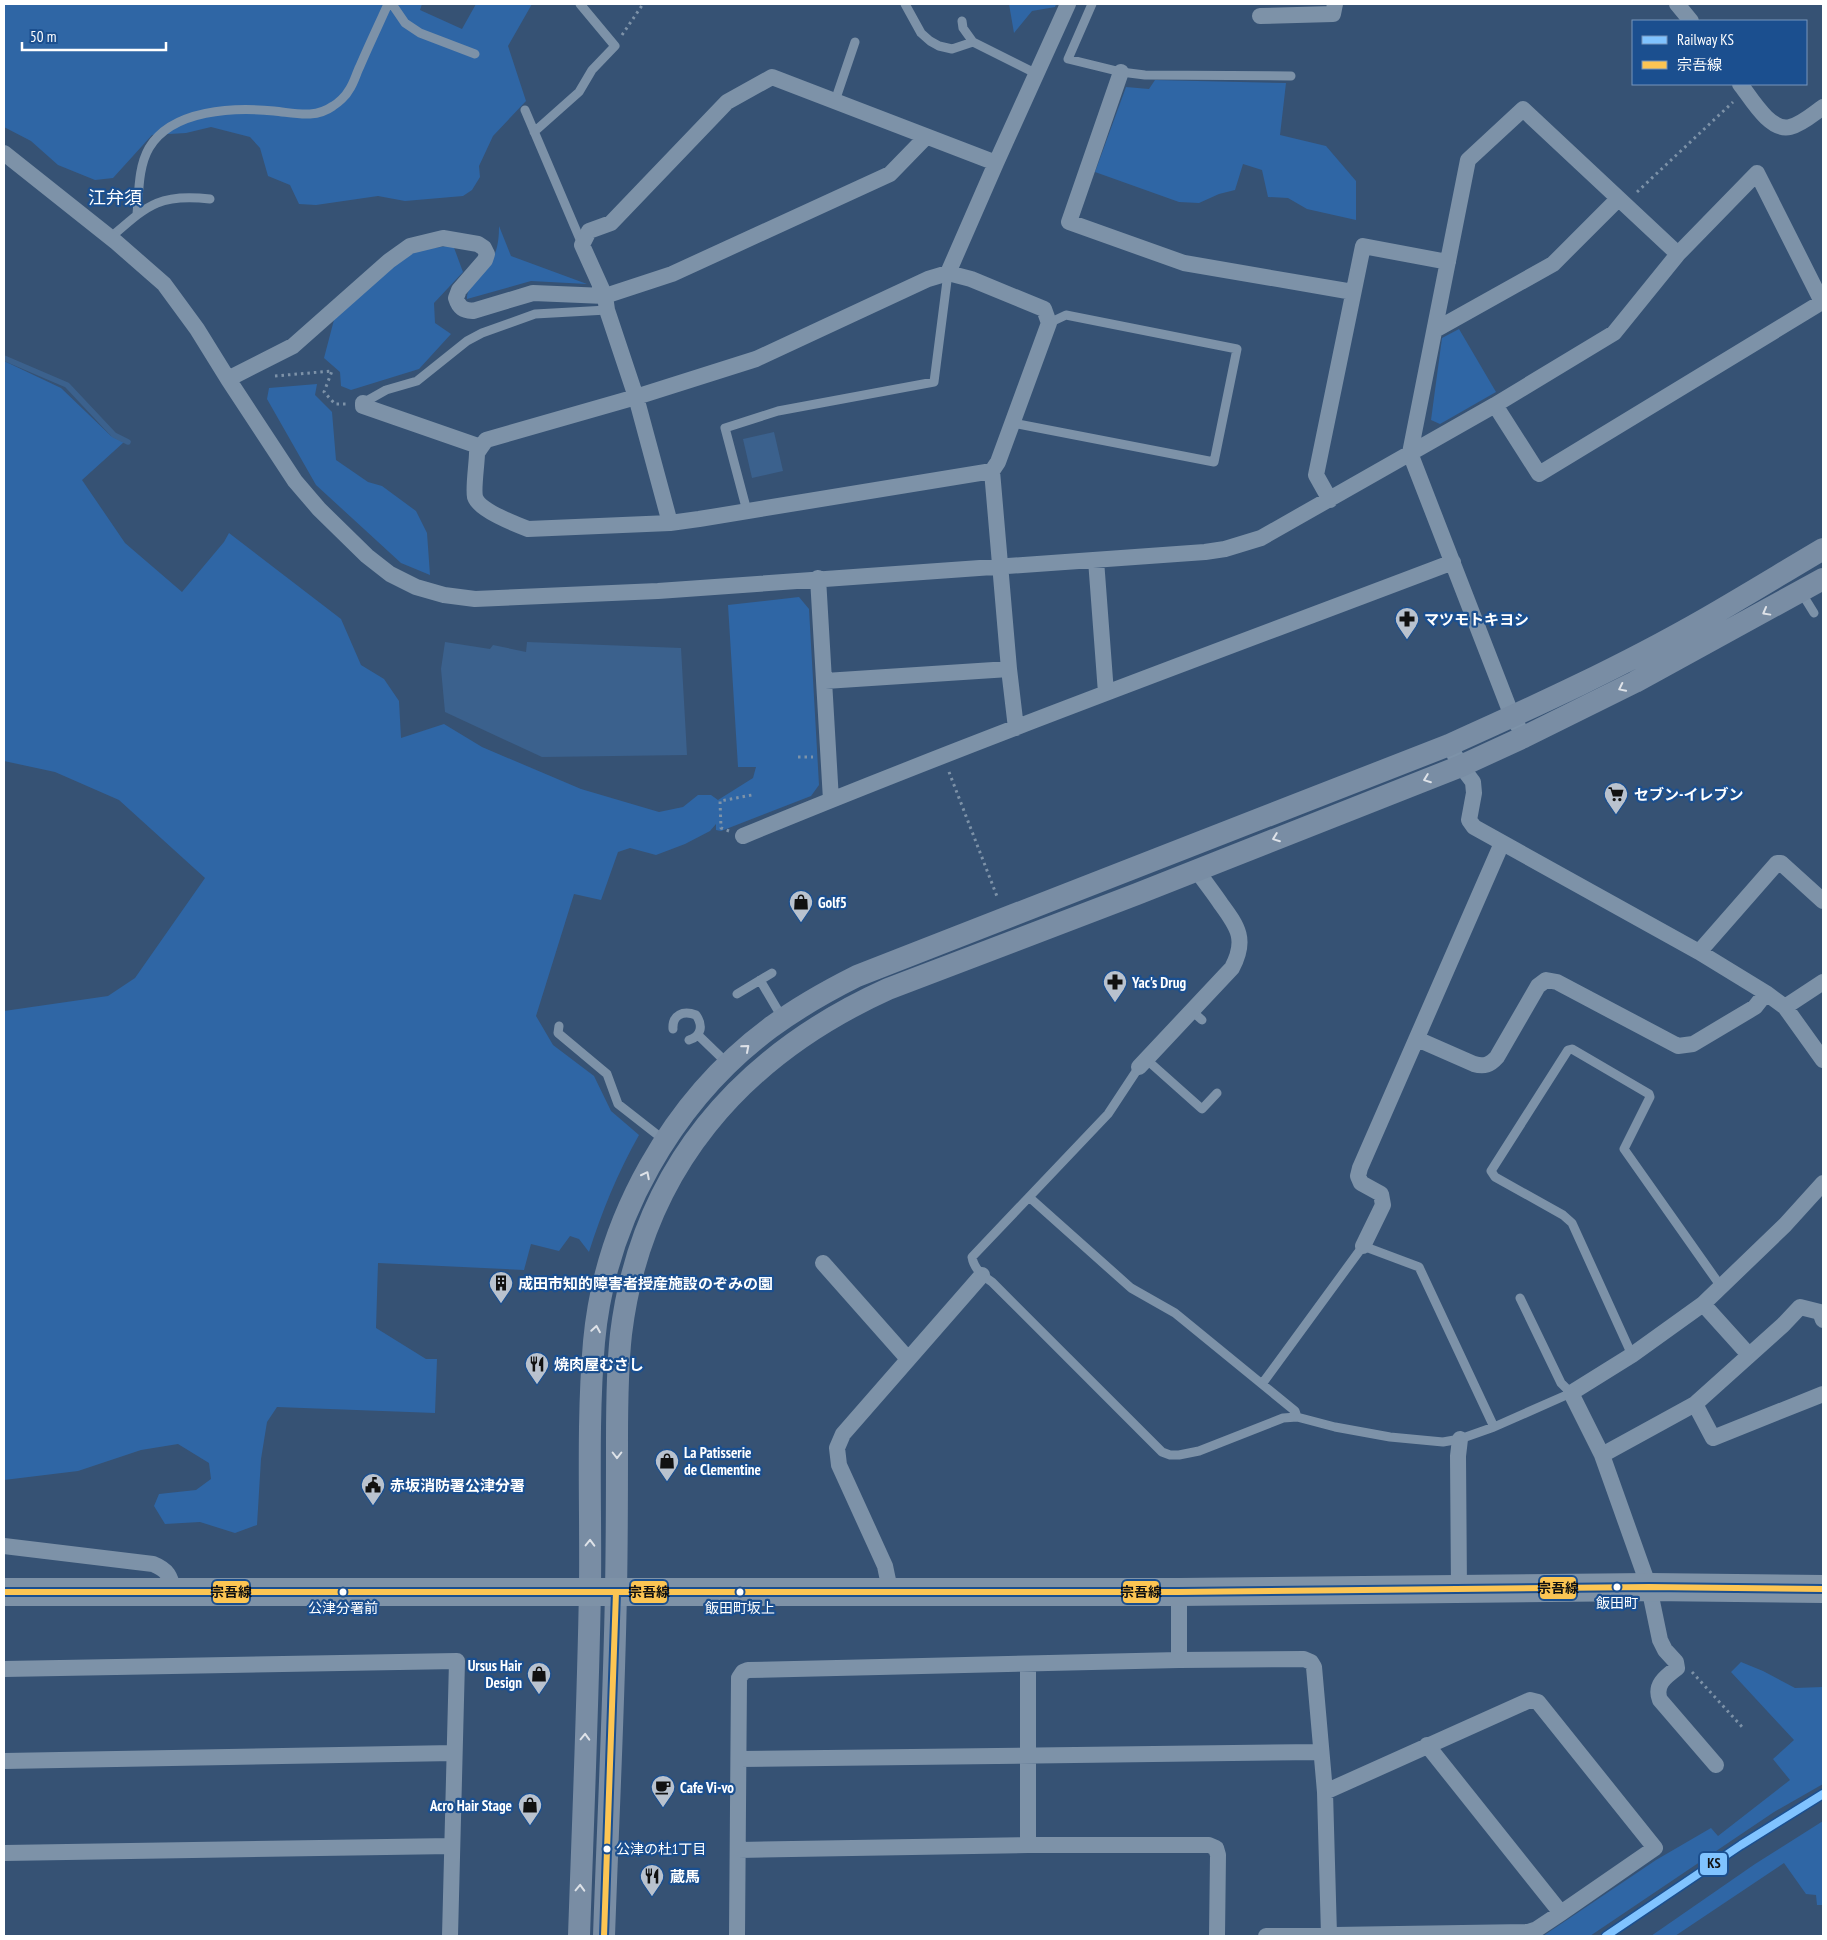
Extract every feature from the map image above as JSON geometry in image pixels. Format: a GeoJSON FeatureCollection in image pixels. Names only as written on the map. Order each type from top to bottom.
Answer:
{"type":"FeatureCollection","features":[{"type":"Feature","properties":{"kind":"highway"},"geometry":{"type":"LineString","coordinates":[[4,1592],[889,1593],[1649,1587],[1823,1589]]}},
{"type":"Feature","properties":{"kind":"street"},"geometry":{"type":"LineString","coordinates":[[948,273],[1068,4]]}},
{"type":"Feature","properties":{"kind":"street"},"geometry":{"type":"LineString","coordinates":[[1260,16],[1333,14],[1335,4]]}},
{"type":"Feature","properties":{"kind":"street"},"geometry":{"type":"LineString","coordinates":[[1677,4],[1690,20]]}},
{"type":"Feature","properties":{"kind":"street"},"geometry":{"type":"LineString","coordinates":[[1120,72],[1069,222],[1184,263],[1353,292]]}},
{"type":"Feature","properties":{"kind":"street"},"geometry":{"type":"LineString","coordinates":[[670,523],[636,398],[606,303],[582,244],[589,231],[611,223],[726,102],[772,77],[996,163]]}},
{"type":"Feature","properties":{"kind":"street"},"geometry":{"type":"LineString","coordinates":[[1742,87],[1768,119],[1774,125],[1782,128],[1796,125],[1823,107]]}},
{"type":"Feature","properties":{"kind":"street"},"geometry":{"type":"LineString","coordinates":[[1524,737],[1512,716],[1454,562],[1410,453],[1468,160],[1523,109],[1678,254]]}},
{"type":"Feature","properties":{"kind":"street"},"geometry":{"type":"LineString","coordinates":[[228,379],[293,346],[389,261],[410,246],[444,238],[478,244],[484,248],[487,254],[485,260],[459,290],[456,298],[458,305],[464,310],[473,312],[533,293],[606,303],[890,174],[926,137]]}},
{"type":"Feature","properties":{"kind":"street"},"geometry":{"type":"LineString","coordinates":[[4,154],[147,268],[173,295],[197,329],[294,481],[319,509],[367,556],[390,574],[416,587],[444,595],[475,599],[658,591],[1225,549],[1261,538],[1495,405],[1614,333],[1678,254],[1757,173],[1822,302],[1539,474],[1495,405]]}},
{"type":"Feature","properties":{"kind":"street"},"geometry":{"type":"LineString","coordinates":[[1435,330],[1553,264],[1621,202]]}},
{"type":"Feature","properties":{"kind":"street"},"geometry":{"type":"LineString","coordinates":[[1330,500],[1316,475],[1363,246],[1448,262]]}},
{"type":"Feature","properties":{"kind":"street"},"geometry":{"type":"LineString","coordinates":[[992,471],[670,523],[528,529],[480,505],[475,496],[477,453],[486,440],[636,398],[756,359],[928,279],[948,273],[971,278],[1044,309],[1049,323],[998,462],[992,471],[1016,728]]}},
{"type":"Feature","properties":{"kind":"street"},"geometry":{"type":"LineString","coordinates":[[356,403],[481,447]]}},
{"type":"Feature","properties":{"kind":"street"},"geometry":{"type":"LineString","coordinates":[[579,1936],[590,1592],[592,1392],[595,1340],[606,1273],[631,1204],[665,1141],[693,1101],[728,1064],[768,1029],[800,1007],[857,976],[1449,744],[1609,669],[1704,620],[1823,549]]}},
{"type":"Feature","properties":{"kind":"street"},"geometry":{"type":"LineString","coordinates":[[1096,560],[1106,693]]}},
{"type":"Feature","properties":{"kind":"street"},"geometry":{"type":"LineString","coordinates":[[743,836],[1106,693],[1454,562]]}},
{"type":"Feature","properties":{"kind":"street"},"geometry":{"type":"LineString","coordinates":[[818,578],[831,800]]}},
{"type":"Feature","properties":{"kind":"street"},"geometry":{"type":"LineString","coordinates":[[604,1936],[616,1592],[617,1380],[621,1335],[628,1287],[646,1227],[659,1200],[696,1138],[754,1074],[799,1038],[852,1005],[888,989],[1137,894],[1196,869],[1461,766],[1635,682],[1823,579]]}},
{"type":"Feature","properties":{"kind":"street"},"geometry":{"type":"LineString","coordinates":[[825,681],[1009,669]]}},
{"type":"Feature","properties":{"kind":"street"},"geometry":{"type":"LineString","coordinates":[[1449,744],[1461,766],[1473,782],[1474,793],[1469,820],[1474,827],[1699,952],[1766,993],[1784,1007],[1823,1060]]}},
{"type":"Feature","properties":{"kind":"street"},"geometry":{"type":"LineString","coordinates":[[1363,1246],[1383,1205],[1380,1194],[1361,1183],[1358,1176],[1360,1168],[1502,843]]}},
{"type":"Feature","properties":{"kind":"street"},"geometry":{"type":"LineString","coordinates":[[1699,952],[1777,863],[1782,863],[1823,901]]}},
{"type":"Feature","properties":{"kind":"street"},"geometry":{"type":"LineString","coordinates":[[1143,1063],[1197,1015],[1232,968],[1239,951],[1240,943],[1237,927],[1196,869]]}},
{"type":"Feature","properties":{"kind":"street"},"geometry":{"type":"LineString","coordinates":[[1417,1039],[1474,1064],[1487,1065],[1493,1062],[1538,986],[1546,980],[1557,982],[1678,1046],[1693,1044],[1755,1007],[1766,993]]}},
{"type":"Feature","properties":{"kind":"street"},"geometry":{"type":"LineString","coordinates":[[1784,1007],[1823,982]]}},
{"type":"Feature","properties":{"kind":"street"},"geometry":{"type":"LineString","coordinates":[[1716,1765],[1660,1700],[1657,1694],[1658,1687],[1664,1679],[1677,1668],[1676,1662],[1665,1650],[1660,1640],[1649,1587],[1602,1455],[1571,1392],[1632,1355],[1703,1304],[1722,1288],[1785,1225],[1823,1183]]}},
{"type":"Feature","properties":{"kind":"street"},"geometry":{"type":"LineString","coordinates":[[823,1263],[908,1359]]}},
{"type":"Feature","properties":{"kind":"street"},"geometry":{"type":"LineString","coordinates":[[889,1593],[885,1566],[839,1465],[837,1448],[843,1434],[982,1275]]}},
{"type":"Feature","properties":{"kind":"street"},"geometry":{"type":"LineString","coordinates":[[1703,1304],[1749,1355]]}},
{"type":"Feature","properties":{"kind":"street"},"geometry":{"type":"LineString","coordinates":[[1602,1455],[1695,1404],[1783,1325],[1800,1307],[1820,1312],[1823,1320]]}},
{"type":"Feature","properties":{"kind":"street"},"geometry":{"type":"LineString","coordinates":[[1695,1404],[1713,1438],[1823,1394]]}},
{"type":"Feature","properties":{"kind":"street"},"geometry":{"type":"LineString","coordinates":[[1459,1590],[1458,1456],[1460,1439]]}},
{"type":"Feature","properties":{"kind":"street"},"geometry":{"type":"LineString","coordinates":[[4,1546],[153,1564],[164,1568],[170,1576],[174,1591]]}},
{"type":"Feature","properties":{"kind":"street"},"geometry":{"type":"LineString","coordinates":[[1179,1592],[1179,1660]]}},
{"type":"Feature","properties":{"kind":"street"},"geometry":{"type":"LineString","coordinates":[[737,1936],[739,1678],[743,1672],[748,1670],[1179,1660],[1304,1659],[1311,1662],[1314,1667],[1325,1792],[1328,1935]]}},
{"type":"Feature","properties":{"kind":"street"},"geometry":{"type":"LineString","coordinates":[[4,1669],[456,1661],[450,1936]]}},
{"type":"Feature","properties":{"kind":"street"},"geometry":{"type":"LineString","coordinates":[[1028,1664],[1028,1845]]}},
{"type":"Feature","properties":{"kind":"street"},"geometry":{"type":"LineString","coordinates":[[1266,1936],[1528,1932],[1536,1929],[1655,1848],[1538,1702],[1530,1700],[1325,1792]]}},
{"type":"Feature","properties":{"kind":"street"},"geometry":{"type":"LineString","coordinates":[[1427,1745],[1560,1913]]}},
{"type":"Feature","properties":{"kind":"street"},"geometry":{"type":"LineString","coordinates":[[739,1759],[1029,1754],[1321,1752]]}},
{"type":"Feature","properties":{"kind":"street"},"geometry":{"type":"LineString","coordinates":[[4,1761],[454,1753]]}},
{"type":"Feature","properties":{"kind":"street"},"geometry":{"type":"LineString","coordinates":[[738,1850],[1028,1845],[1209,1845],[1216,1848],[1218,1856],[1217,1936]]}},
{"type":"Feature","properties":{"kind":"street"},"geometry":{"type":"LineString","coordinates":[[4,1853],[452,1846]]}},
{"type":"Feature","properties":{"kind":"lane"},"geometry":{"type":"LineString","coordinates":[[137,214],[142,168],[148,149],[156,138],[188,118],[220,110],[250,108],[317,114],[333,106],[349,92],[388,4]]}},
{"type":"Feature","properties":{"kind":"lane"},"geometry":{"type":"LineString","coordinates":[[392,4],[404,23],[420,33],[475,54]]}},
{"type":"Feature","properties":{"kind":"lane"},"geometry":{"type":"LineString","coordinates":[[534,132],[579,92],[592,70],[615,46],[580,4]]}},
{"type":"Feature","properties":{"kind":"lane"},"geometry":{"type":"LineString","coordinates":[[905,4],[921,33],[930,41],[939,46],[952,49],[973,42]]}},
{"type":"Feature","properties":{"kind":"lane"},"geometry":{"type":"LineString","coordinates":[[1092,4],[1068,59],[1120,72],[1145,75],[1291,76]]}},
{"type":"Feature","properties":{"kind":"lane"},"geometry":{"type":"LineString","coordinates":[[962,21],[963,28],[973,42],[1036,74]]}},
{"type":"Feature","properties":{"kind":"lane"},"geometry":{"type":"LineString","coordinates":[[835,101],[855,42]]}},
{"type":"Feature","properties":{"kind":"lane"},"geometry":{"type":"LineString","coordinates":[[525,110],[582,244]]}},
{"type":"Feature","properties":{"kind":"lane"},"geometry":{"type":"LineString","coordinates":[[110,238],[147,206],[170,199],[210,199]]}},
{"type":"Feature","properties":{"kind":"lane"},"geometry":{"type":"LineString","coordinates":[[747,510],[725,428],[778,411],[934,382],[948,273]]}},
{"type":"Feature","properties":{"kind":"lane"},"geometry":{"type":"LineString","coordinates":[[356,403],[386,390],[417,381],[467,341],[482,333],[535,314],[606,303]]}},
{"type":"Feature","properties":{"kind":"lane"},"geometry":{"type":"LineString","coordinates":[[1013,423],[1214,462],[1236,349],[1066,314],[1049,323]]}},
{"type":"Feature","properties":{"kind":"lane"},"geometry":{"type":"LineString","coordinates":[[1801,592],[1814,614]]}},
{"type":"Feature","properties":{"kind":"lane"},"geometry":{"type":"LineString","coordinates":[[737,994],[772,973]]}},
{"type":"Feature","properties":{"kind":"lane"},"geometry":{"type":"LineString","coordinates":[[760,980],[783,1019]]}},
{"type":"Feature","properties":{"kind":"lane"},"geometry":{"type":"LineString","coordinates":[[673,1029],[672,1016],[683,1012],[696,1015],[701,1026],[698,1035],[689,1040]]}},
{"type":"Feature","properties":{"kind":"lane"},"geometry":{"type":"LineString","coordinates":[[559,1026],[558,1033],[607,1074],[618,1104],[665,1141]]}},
{"type":"Feature","properties":{"kind":"lane"},"geometry":{"type":"LineString","coordinates":[[698,1035],[728,1064]]}},
{"type":"Feature","properties":{"kind":"lane"},"geometry":{"type":"LineString","coordinates":[[1632,1355],[1572,1223],[1563,1215],[1495,1177],[1491,1171],[1568,1050],[1572,1049],[1649,1094],[1650,1097],[1624,1149],[1722,1288]]}},
{"type":"Feature","properties":{"kind":"lane"},"geometry":{"type":"LineString","coordinates":[[1217,1093],[1202,1109],[1143,1063],[1108,1114],[972,1257],[972,1262],[982,1275],[992,1282],[1162,1452],[1170,1455],[1179,1455],[1199,1451],[1283,1418],[1297,1417],[1335,1427],[1390,1437],[1443,1442],[1460,1439],[1494,1427],[1571,1392],[1561,1383],[1520,1298]]}},
{"type":"Feature","properties":{"kind":"lane"},"geometry":{"type":"LineString","coordinates":[[1029,1197],[1131,1288],[1175,1313],[1295,1411],[1297,1417]]}},
{"type":"Feature","properties":{"kind":"lane"},"geometry":{"type":"LineString","coordinates":[[1262,1384],[1363,1246],[1419,1267],[1494,1427]]}},
{"type":"Feature","properties":{"kind":"path"},"geometry":{"type":"LineString","coordinates":[[615,46],[643,4]]}},
{"type":"Feature","properties":{"kind":"path"},"geometry":{"type":"LineString","coordinates":[[1621,202],[1667,162],[1742,87]]}},
{"type":"Feature","properties":{"kind":"path"},"geometry":{"type":"LineString","coordinates":[[270,377],[332,371],[324,392],[335,404],[356,403]]}},
{"type":"Feature","properties":{"kind":"path"},"geometry":{"type":"LineString","coordinates":[[798,757],[817,756]]}},
{"type":"Feature","properties":{"kind":"path"},"geometry":{"type":"LineString","coordinates":[[943,757],[998,900]]}},
{"type":"Feature","properties":{"kind":"path"},"geometry":{"type":"LineString","coordinates":[[721,828],[720,801],[752,795]]}},
{"type":"Feature","properties":{"kind":"path"},"geometry":{"type":"LineString","coordinates":[[1677,1668],[1692,1671],[1744,1729]]}},
{"type":"Feature","properties":{"kind":"shaded area"},"geometry":{"type":"Polygon","coordinates":[[[4,4],[422,4],[420,10],[462,29],[476,4],[532,4],[508,46],[526,101],[493,136],[479,166],[480,177],[472,190],[463,196],[405,201],[378,196],[316,205],[299,204],[290,185],[268,176],[260,148],[250,137],[211,127],[186,133],[152,135],[113,178],[95,180],[58,165],[31,141],[4,127],[4,4]]]}},
{"type":"Feature","properties":{"kind":"shaded area"},"geometry":{"type":"Polygon","coordinates":[[[1009,4],[1056,4],[1055,7],[1032,11],[1014,33],[1009,4]]]}},
{"type":"Feature","properties":{"kind":"shaded area"},"geometry":{"type":"Polygon","coordinates":[[[1155,80],[1286,83],[1280,135],[1326,146],[1356,181],[1356,220],[1307,209],[1288,198],[1268,197],[1262,170],[1243,164],[1235,190],[1219,194],[1199,203],[1179,202],[1095,172],[1126,87],[1149,89],[1155,80]]]}},
{"type":"Feature","properties":{"kind":"shaded area"},"geometry":{"type":"Polygon","coordinates":[[[499,226],[511,256],[587,284],[531,281],[467,299],[473,284],[494,256],[498,243],[499,226]]]}},
{"type":"Feature","properties":{"kind":"shaded area"},"geometry":{"type":"Polygon","coordinates":[[[453,245],[463,272],[434,303],[435,323],[451,334],[419,369],[351,390],[341,386],[340,372],[324,358],[335,316],[394,266],[415,251],[453,245]]]}},
{"type":"Feature","properties":{"kind":"shaded area"},"geometry":{"type":"Polygon","coordinates":[[[1459,329],[1496,392],[1440,424],[1431,420],[1442,338],[1459,329]]]}},
{"type":"Feature","properties":{"kind":"shaded area"},"geometry":{"type":"Polygon","coordinates":[[[4,361],[61,388],[111,436],[124,442],[82,480],[125,543],[182,592],[224,542],[229,533],[341,619],[361,665],[384,679],[399,701],[401,738],[444,724],[482,747],[581,789],[659,812],[683,807],[698,795],[711,795],[718,800],[753,778],[756,767],[738,767],[728,605],[799,597],[809,609],[819,785],[811,796],[721,831],[716,830],[716,824],[710,831],[685,844],[656,855],[630,848],[618,852],[601,900],[574,894],[536,1016],[553,1045],[594,1076],[611,1111],[639,1135],[611,1192],[589,1252],[579,1239],[570,1236],[559,1251],[531,1244],[524,1270],[378,1263],[376,1328],[426,1359],[437,1359],[435,1413],[277,1407],[267,1422],[261,1459],[257,1525],[235,1533],[200,1522],[165,1524],[154,1506],[159,1494],[196,1490],[211,1479],[209,1463],[178,1444],[141,1450],[78,1471],[4,1480],[4,1011],[108,996],[135,978],[205,878],[119,800],[55,772],[4,761],[4,361]]]}},
{"type":"Feature","properties":{"kind":"shaded area"},"geometry":{"type":"Polygon","coordinates":[[[317,384],[315,395],[332,412],[336,460],[368,482],[382,486],[416,511],[427,533],[430,575],[401,563],[316,485],[267,399],[269,388],[317,384]]]}},
{"type":"Feature","properties":{"kind":"shaded area"},"geometry":{"type":"Polygon","coordinates":[[[774,432],[783,471],[752,478],[743,439],[774,432]]]}},
{"type":"Feature","properties":{"kind":"shaded area"},"geometry":{"type":"Polygon","coordinates":[[[445,642],[490,649],[493,645],[526,652],[527,642],[681,648],[687,755],[542,757],[445,712],[441,669],[445,642]]]}},
{"type":"Feature","properties":{"kind":"shaded area"},"geometry":{"type":"Polygon","coordinates":[[[1741,1662],[1795,1688],[1823,1687],[1823,1784],[1774,1812],[1590,1936],[1543,1936],[1656,1860],[1711,1828],[1718,1836],[1790,1780],[1773,1759],[1794,1740],[1731,1672],[1741,1662]]]}},
{"type":"Feature","properties":{"kind":"shaded area"},"geometry":{"type":"Polygon","coordinates":[[[1823,1821],[1823,1905],[1817,1905],[1816,1895],[1806,1894],[1784,1863],[1675,1936],[1651,1936],[1755,1864],[1823,1821]]]}},
{"type":"Feature","properties":{"kind":"waterway"},"geometry":{"type":"LineString","coordinates":[[4,358],[67,385],[114,435],[128,442]]}},
{"type":"Feature","properties":{"kind":"rail line","name":"KS"},"geometry":{"type":"LineString","coordinates":[[1606,1936],[1741,1845],[1823,1794]]}},
{"type":"Feature","properties":{"kind":"transit line","name":"宗吾線"},"geometry":{"type":"LineString","coordinates":[[4,1592],[1179,1592],[1649,1587],[1823,1589]]}},
{"type":"Feature","properties":{"kind":"transit line","name":"宗吾線"},"geometry":{"type":"LineString","coordinates":[[604,1936],[616,1592]]}},
{"type":"Feature","properties":{"kind":"place","name":"マツモトキヨシ"},"geometry":{"type":"Point","coordinates":[1407,640]}},
{"type":"Feature","properties":{"kind":"place","name":"セブン-イレブン"},"geometry":{"type":"Point","coordinates":[1616,815]}},
{"type":"Feature","properties":{"kind":"place","name":"Golf5"},"geometry":{"type":"Point","coordinates":[801,923]}},
{"type":"Feature","properties":{"kind":"place","name":"Yac's Drug"},"geometry":{"type":"Point","coordinates":[1115,1003]}},
{"type":"Feature","properties":{"kind":"place","name":"成田市知的障害者授産施設のぞみの園"},"geometry":{"type":"Point","coordinates":[501,1304]}},
{"type":"Feature","properties":{"kind":"place","name":"焼肉屋むさし"},"geometry":{"type":"Point","coordinates":[537,1385]}},
{"type":"Feature","properties":{"kind":"place","name":"La Patisserie de Clementine"},"geometry":{"type":"Point","coordinates":[667,1482]}},
{"type":"Feature","properties":{"kind":"place","name":"赤坂消防署公津分署"},"geometry":{"type":"Point","coordinates":[373,1506]}},
{"type":"Feature","properties":{"kind":"place","name":"飯田町"},"geometry":{"type":"Point","coordinates":[1617,1587]}},
{"type":"Feature","properties":{"kind":"place","name":"公津分署前"},"geometry":{"type":"Point","coordinates":[343,1592]}},
{"type":"Feature","properties":{"kind":"place","name":"飯田町坂上"},"geometry":{"type":"Point","coordinates":[740,1592]}},
{"type":"Feature","properties":{"kind":"place","name":"Ursus Hair Design"},"geometry":{"type":"Point","coordinates":[539,1695]}},
{"type":"Feature","properties":{"kind":"place","name":"Cafe Vi-vo"},"geometry":{"type":"Point","coordinates":[663,1808]}},
{"type":"Feature","properties":{"kind":"place","name":"Acro Hair Stage"},"geometry":{"type":"Point","coordinates":[530,1826]}},
{"type":"Feature","properties":{"kind":"place","name":"公津の杜1丁目"},"geometry":{"type":"Point","coordinates":[607,1849]}},
{"type":"Feature","properties":{"kind":"place","name":"蔵馬"},"geometry":{"type":"Point","coordinates":[652,1897]}},
{"type":"Feature","properties":{"kind":"district","name":"江弁須"},"geometry":{"type":"Point","coordinates":[115,197]}}]}
